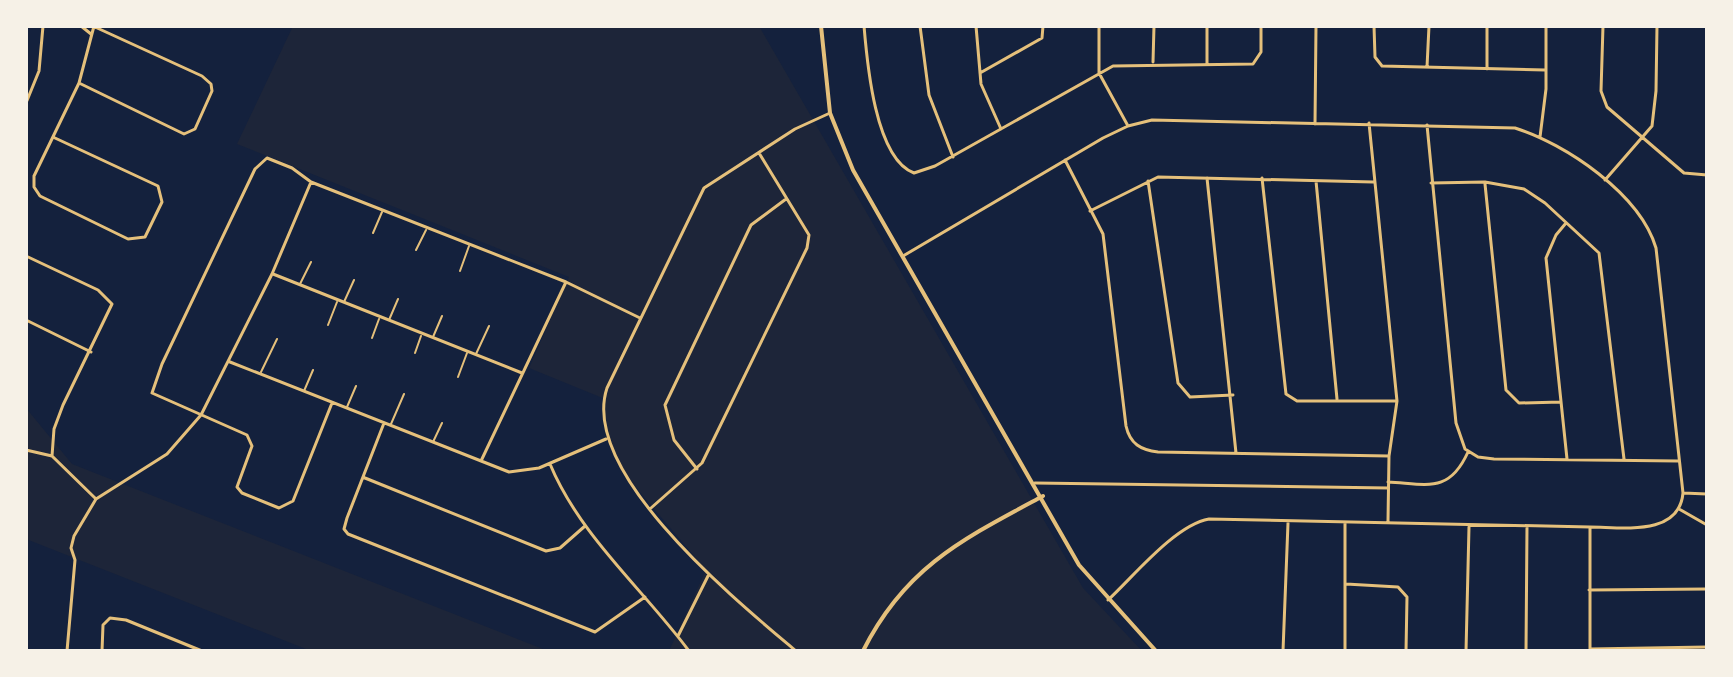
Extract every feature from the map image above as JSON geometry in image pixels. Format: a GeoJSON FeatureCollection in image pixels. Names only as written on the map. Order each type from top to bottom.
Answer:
{"type":"FeatureCollection","features":[{"type":"Feature","properties":{"kind":"street"},"geometry":{"type":"LineString","coordinates":[[26,103],[39,71],[43,26]]}},
{"type":"Feature","properties":{"kind":"street"},"geometry":{"type":"LineString","coordinates":[[81,26],[91,34]]}},
{"type":"Feature","properties":{"kind":"street"},"geometry":{"type":"LineString","coordinates":[[55,138],[158,186],[162,202],[145,237],[128,239],[38,193],[34,176],[79,83],[94,26],[202,76],[211,84],[212,91],[195,129],[183,134],[79,83]]}},
{"type":"Feature","properties":{"kind":"street"},"geometry":{"type":"LineString","coordinates":[[821,26],[830,113],[853,170],[1043,496],[1079,565],[1156,651]]}},
{"type":"Feature","properties":{"kind":"street"},"geometry":{"type":"LineString","coordinates":[[864,26],[873,102],[902,166],[918,172],[953,157],[1099,73],[1129,63],[1255,63],[1261,52],[1261,26]]}},
{"type":"Feature","properties":{"kind":"street"},"geometry":{"type":"LineString","coordinates":[[920,26],[929,95],[953,157]]}},
{"type":"Feature","properties":{"kind":"street"},"geometry":{"type":"LineString","coordinates":[[976,26],[985,95],[1001,129]]}},
{"type":"Feature","properties":{"kind":"street"},"geometry":{"type":"LineString","coordinates":[[980,73],[1033,45],[1042,38],[1043,26]]}},
{"type":"Feature","properties":{"kind":"street"},"geometry":{"type":"LineString","coordinates":[[1099,26],[1099,73],[1128,126]]}},
{"type":"Feature","properties":{"kind":"street"},"geometry":{"type":"LineString","coordinates":[[1153,63],[1154,26]]}},
{"type":"Feature","properties":{"kind":"street"},"geometry":{"type":"LineString","coordinates":[[1207,26],[1207,63]]}},
{"type":"Feature","properties":{"kind":"street"},"geometry":{"type":"LineString","coordinates":[[1315,124],[1316,26]]}},
{"type":"Feature","properties":{"kind":"street"},"geometry":{"type":"LineString","coordinates":[[1374,26],[1375,57],[1379,65],[1545,70]]}},
{"type":"Feature","properties":{"kind":"street"},"geometry":{"type":"LineString","coordinates":[[1427,67],[1429,26]]}},
{"type":"Feature","properties":{"kind":"street"},"geometry":{"type":"LineString","coordinates":[[1487,26],[1487,69]]}},
{"type":"Feature","properties":{"kind":"street"},"geometry":{"type":"LineString","coordinates":[[1540,137],[1546,26]]}},
{"type":"Feature","properties":{"kind":"street"},"geometry":{"type":"LineString","coordinates":[[1603,26],[1601,95],[1607,107],[1684,173],[1707,175]]}},
{"type":"Feature","properties":{"kind":"street"},"geometry":{"type":"LineString","coordinates":[[1605,180],[1643,140],[1653,122],[1657,26]]}},
{"type":"Feature","properties":{"kind":"street"},"geometry":{"type":"LineString","coordinates":[[796,651],[708,576],[619,467],[607,438],[603,400],[704,188],[795,129],[830,113]]}},
{"type":"Feature","properties":{"kind":"street"},"geometry":{"type":"LineString","coordinates":[[903,256],[1065,160],[1128,126],[1145,121],[1491,126],[1554,142],[1605,180],[1648,225],[1656,248],[1683,493],[1679,509],[1664,522],[1653,526],[1590,527],[1388,521],[1196,522],[1108,600]]}},
{"type":"Feature","properties":{"kind":"street"},"geometry":{"type":"LineString","coordinates":[[1369,123],[1397,401],[1389,456],[1388,521]]}},
{"type":"Feature","properties":{"kind":"street"},"geometry":{"type":"LineString","coordinates":[[1388,482],[1436,484],[1449,481],[1460,471],[1468,452],[1456,423],[1430,183],[1427,125]]}},
{"type":"Feature","properties":{"kind":"street"},"geometry":{"type":"LineString","coordinates":[[651,508],[697,469],[719,431],[807,248],[809,235],[759,153]]}},
{"type":"Feature","properties":{"kind":"street"},"geometry":{"type":"LineString","coordinates":[[332,403],[295,496],[288,506],[276,507],[242,493],[238,482],[252,446],[249,438],[156,397],[152,388],[260,161],[273,158],[311,182],[566,282],[640,318]]}},
{"type":"Feature","properties":{"kind":"street"},"geometry":{"type":"LineString","coordinates":[[1065,160],[1103,234],[1128,435],[1148,451],[1389,456]]}},
{"type":"Feature","properties":{"kind":"street"},"geometry":{"type":"LineString","coordinates":[[1090,211],[1148,181],[1167,177],[1373,182]]}},
{"type":"Feature","properties":{"kind":"street"},"geometry":{"type":"LineString","coordinates":[[1207,178],[1233,395],[1236,453]]}},
{"type":"Feature","properties":{"kind":"street"},"geometry":{"type":"LineString","coordinates":[[1262,178],[1286,394],[1297,401],[1397,401]]}},
{"type":"Feature","properties":{"kind":"street"},"geometry":{"type":"LineString","coordinates":[[1148,181],[1178,383],[1190,397],[1233,395]]}},
{"type":"Feature","properties":{"kind":"street"},"geometry":{"type":"LineString","coordinates":[[1316,181],[1337,399]]}},
{"type":"Feature","properties":{"kind":"street"},"geometry":{"type":"LineString","coordinates":[[67,651],[75,560],[71,548],[74,536],[96,499],[167,454],[201,415],[272,274],[311,182]]}},
{"type":"Feature","properties":{"kind":"street"},"geometry":{"type":"LineString","coordinates":[[1430,183],[1485,182],[1524,189],[1537,196],[1599,253],[1624,459]]}},
{"type":"Feature","properties":{"kind":"street"},"geometry":{"type":"LineString","coordinates":[[1485,182],[1506,390],[1519,403],[1561,402]]}},
{"type":"Feature","properties":{"kind":"street"},"geometry":{"type":"LineString","coordinates":[[697,469],[674,440],[665,405],[751,225],[787,199]]}},
{"type":"Feature","properties":{"kind":"street"},"geometry":{"type":"LineString","coordinates":[[1566,223],[1556,235],[1546,258],[1567,459]]}},
{"type":"Feature","properties":{"kind":"street"},"geometry":{"type":"LineString","coordinates":[[26,256],[109,298],[111,311],[63,405],[54,429],[52,456]]}},
{"type":"Feature","properties":{"kind":"street"},"geometry":{"type":"LineString","coordinates":[[272,274],[522,373]]}},
{"type":"Feature","properties":{"kind":"street"},"geometry":{"type":"LineString","coordinates":[[481,461],[566,282]]}},
{"type":"Feature","properties":{"kind":"street"},"geometry":{"type":"LineString","coordinates":[[26,320],[91,352]]}},
{"type":"Feature","properties":{"kind":"street"},"geometry":{"type":"LineString","coordinates":[[230,362],[517,473],[550,464],[607,438]]}},
{"type":"Feature","properties":{"kind":"street"},"geometry":{"type":"LineString","coordinates":[[384,423],[344,529],[348,534],[592,632],[603,629],[645,597]]}},
{"type":"Feature","properties":{"kind":"street"},"geometry":{"type":"LineString","coordinates":[[26,450],[52,456],[96,499]]}},
{"type":"Feature","properties":{"kind":"street"},"geometry":{"type":"LineString","coordinates":[[1468,452],[1494,459],[1678,461]]}},
{"type":"Feature","properties":{"kind":"street"},"geometry":{"type":"LineString","coordinates":[[550,464],[560,488],[585,526],[689,651]]}},
{"type":"Feature","properties":{"kind":"street"},"geometry":{"type":"LineString","coordinates":[[365,478],[548,551],[560,548],[585,526]]}},
{"type":"Feature","properties":{"kind":"street"},"geometry":{"type":"LineString","coordinates":[[1035,483],[1388,488]]}},
{"type":"Feature","properties":{"kind":"street"},"geometry":{"type":"LineString","coordinates":[[1683,493],[1707,494]]}},
{"type":"Feature","properties":{"kind":"street"},"geometry":{"type":"LineString","coordinates":[[863,651],[900,590],[934,559],[1043,496]]}},
{"type":"Feature","properties":{"kind":"street"},"geometry":{"type":"LineString","coordinates":[[1679,509],[1707,525]]}},
{"type":"Feature","properties":{"kind":"street"},"geometry":{"type":"LineString","coordinates":[[1283,651],[1288,523]]}},
{"type":"Feature","properties":{"kind":"street"},"geometry":{"type":"LineString","coordinates":[[1345,523],[1345,651]]}},
{"type":"Feature","properties":{"kind":"street"},"geometry":{"type":"LineString","coordinates":[[1466,651],[1469,525]]}},
{"type":"Feature","properties":{"kind":"street"},"geometry":{"type":"LineString","coordinates":[[1526,651],[1527,526]]}},
{"type":"Feature","properties":{"kind":"street"},"geometry":{"type":"LineString","coordinates":[[1590,527],[1590,650],[1707,647]]}},
{"type":"Feature","properties":{"kind":"street"},"geometry":{"type":"LineString","coordinates":[[678,636],[708,576]]}},
{"type":"Feature","properties":{"kind":"street"},"geometry":{"type":"LineString","coordinates":[[1346,584],[1398,587],[1404,591],[1407,597],[1406,651]]}},
{"type":"Feature","properties":{"kind":"street"},"geometry":{"type":"LineString","coordinates":[[1589,590],[1707,589]]}},
{"type":"Feature","properties":{"kind":"street"},"geometry":{"type":"LineString","coordinates":[[102,651],[103,625],[110,618],[126,620],[202,651]]}},
{"type":"Feature","properties":{"kind":"lane"},"geometry":{"type":"LineString","coordinates":[[373,233],[382,212]]}},
{"type":"Feature","properties":{"kind":"lane"},"geometry":{"type":"LineString","coordinates":[[416,250],[426,229]]}},
{"type":"Feature","properties":{"kind":"lane"},"geometry":{"type":"LineString","coordinates":[[460,271],[469,244]]}},
{"type":"Feature","properties":{"kind":"lane"},"geometry":{"type":"LineString","coordinates":[[300,285],[311,262]]}},
{"type":"Feature","properties":{"kind":"lane"},"geometry":{"type":"LineString","coordinates":[[344,303],[354,280]]}},
{"type":"Feature","properties":{"kind":"lane"},"geometry":{"type":"LineString","coordinates":[[389,321],[398,299]]}},
{"type":"Feature","properties":{"kind":"lane"},"geometry":{"type":"LineString","coordinates":[[328,325],[337,301]]}},
{"type":"Feature","properties":{"kind":"lane"},"geometry":{"type":"LineString","coordinates":[[433,338],[442,316]]}},
{"type":"Feature","properties":{"kind":"lane"},"geometry":{"type":"LineString","coordinates":[[372,338],[380,318]]}},
{"type":"Feature","properties":{"kind":"lane"},"geometry":{"type":"LineString","coordinates":[[476,355],[489,326]]}},
{"type":"Feature","properties":{"kind":"lane"},"geometry":{"type":"LineString","coordinates":[[415,353],[422,335]]}},
{"type":"Feature","properties":{"kind":"lane"},"geometry":{"type":"LineString","coordinates":[[261,373],[277,339]]}},
{"type":"Feature","properties":{"kind":"lane"},"geometry":{"type":"LineString","coordinates":[[458,377],[467,352]]}},
{"type":"Feature","properties":{"kind":"lane"},"geometry":{"type":"LineString","coordinates":[[303,392],[313,370]]}},
{"type":"Feature","properties":{"kind":"lane"},"geometry":{"type":"LineString","coordinates":[[347,408],[356,386]]}},
{"type":"Feature","properties":{"kind":"lane"},"geometry":{"type":"LineString","coordinates":[[390,426],[404,394]]}},
{"type":"Feature","properties":{"kind":"lane"},"geometry":{"type":"LineString","coordinates":[[433,443],[442,423]]}},
{"type":"Feature","properties":{"kind":"shaded area"},"geometry":{"type":"Polygon","coordinates":[[[293,26],[759,26],[1083,588],[1142,651],[669,651],[706,570],[627,477],[607,440],[605,399],[529,368],[569,277],[237,144],[293,26]]]}},
{"type":"Feature","properties":{"kind":"shaded area"},"geometry":{"type":"Polygon","coordinates":[[[26,408],[72,464],[548,651],[311,651],[26,539],[26,408]]]}}]}
